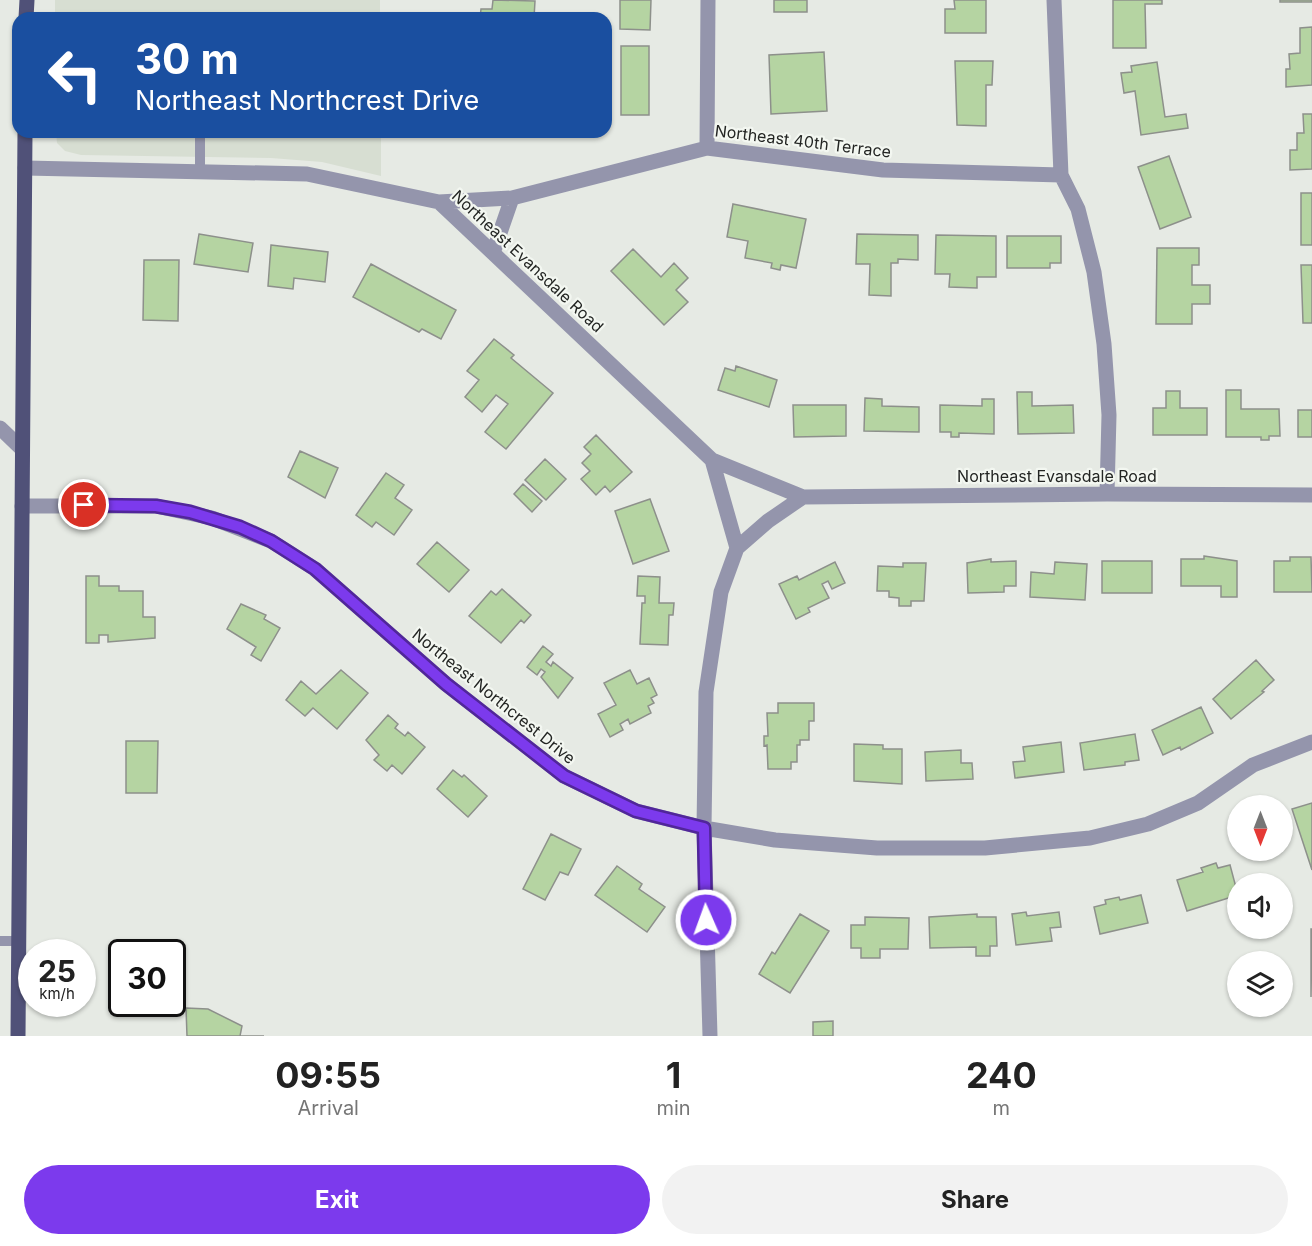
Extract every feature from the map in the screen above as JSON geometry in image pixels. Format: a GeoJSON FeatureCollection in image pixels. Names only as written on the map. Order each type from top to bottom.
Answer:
{"type":"FeatureCollection","features":[{"type":"Feature","properties":{"kind":"main road"},"geometry":{"type":"LineString","coordinates":[[19,939],[25,138]]}},
{"type":"Feature","properties":{"kind":"main road"},"geometry":{"type":"LineString","coordinates":[[18,1017],[18,1036]]}},
{"type":"Feature","properties":{"kind":"street"},"geometry":{"type":"LineString","coordinates":[[707,148],[708,0]]}},
{"type":"Feature","properties":{"kind":"street"},"geometry":{"type":"LineString","coordinates":[[1054,0],[1061,175],[1078,209],[1094,272],[1104,344],[1109,416],[1107,494]]}},
{"type":"Feature","properties":{"kind":"street","name":"Northeast 40th Terrace"},"geometry":{"type":"LineString","coordinates":[[439,202],[512,198],[707,148],[883,170],[1061,175]]}},
{"type":"Feature","properties":{"kind":"street","name":"Northeast Evansdale Road"},"geometry":{"type":"LineString","coordinates":[[25,168],[307,174],[439,202],[712,460]]}},
{"type":"Feature","properties":{"kind":"street"},"geometry":{"type":"LineString","coordinates":[[494,253],[512,198]]}},
{"type":"Feature","properties":{"kind":"street"},"geometry":{"type":"LineString","coordinates":[[0,428],[22,449]]}},
{"type":"Feature","properties":{"kind":"street"},"geometry":{"type":"LineString","coordinates":[[712,460],[803,497]]}},
{"type":"Feature","properties":{"kind":"street"},"geometry":{"type":"LineString","coordinates":[[712,460],[737,548]]}},
{"type":"Feature","properties":{"kind":"street","name":"Northeast Evansdale Road"},"geometry":{"type":"LineString","coordinates":[[803,497],[1107,494],[1312,495]]}},
{"type":"Feature","properties":{"kind":"street"},"geometry":{"type":"LineString","coordinates":[[710,1036],[704,828],[706,692],[721,592],[737,548],[768,521],[803,497]]}},
{"type":"Feature","properties":{"kind":"street","name":"Northeast Northcrest Drive"},"geometry":{"type":"LineString","coordinates":[[22,507],[156,506],[212,518],[271,541],[315,569],[446,684],[564,776],[636,811],[704,828],[775,840],[877,848],[985,848],[1090,838],[1148,824],[1198,803],[1252,765],[1312,742]]}},
{"type":"Feature","properties":{"kind":"lane"},"geometry":{"type":"LineString","coordinates":[[200,138],[200,170]]}},
{"type":"Feature","properties":{"kind":"lane"},"geometry":{"type":"LineString","coordinates":[[0,941],[18,941]]}},
{"type":"Feature","properties":{"kind":"shaded area"},"geometry":{"type":"Polygon","coordinates":[[[55,0],[380,0],[380,12],[55,12],[55,0]]]}},
{"type":"Feature","properties":{"kind":"shaded area"},"geometry":{"type":"Polygon","coordinates":[[[57,138],[381,138],[381,176],[322,162],[271,158],[81,155],[65,151],[57,143],[57,138]]]}},
{"type":"Feature","properties":{"kind":"building"},"geometry":{"type":"Polygon","coordinates":[[[493,0],[535,1],[534,12],[481,12],[481,9],[492,9],[493,0]]]}},
{"type":"Feature","properties":{"kind":"building"},"geometry":{"type":"Polygon","coordinates":[[[620,0],[651,0],[650,30],[620,29],[620,0]]]}},
{"type":"Feature","properties":{"kind":"building"},"geometry":{"type":"Polygon","coordinates":[[[774,0],[807,0],[807,12],[774,12],[774,0]]]}},
{"type":"Feature","properties":{"kind":"building"},"geometry":{"type":"Polygon","coordinates":[[[954,0],[986,0],[986,33],[945,33],[945,9],[955,9],[954,0]]]}},
{"type":"Feature","properties":{"kind":"building"},"geometry":{"type":"Polygon","coordinates":[[[1113,0],[1162,0],[1162,4],[1145,4],[1146,48],[1113,48],[1113,0]]]}},
{"type":"Feature","properties":{"kind":"building"},"geometry":{"type":"Polygon","coordinates":[[[1280,0],[1312,0],[1312,2],[1280,2],[1280,0]]]}},
{"type":"Feature","properties":{"kind":"building"},"geometry":{"type":"Polygon","coordinates":[[[1312,27],[1312,85],[1286,87],[1286,69],[1290,69],[1289,54],[1300,53],[1300,28],[1312,27]]]}},
{"type":"Feature","properties":{"kind":"building"},"geometry":{"type":"Polygon","coordinates":[[[621,46],[649,46],[649,115],[621,115],[621,46]]]}},
{"type":"Feature","properties":{"kind":"building"},"geometry":{"type":"Polygon","coordinates":[[[824,52],[827,111],[771,114],[769,55],[824,52]]]}},
{"type":"Feature","properties":{"kind":"building"},"geometry":{"type":"Polygon","coordinates":[[[955,61],[993,61],[992,85],[986,85],[986,126],[957,125],[955,61]]]}},
{"type":"Feature","properties":{"kind":"building"},"geometry":{"type":"Polygon","coordinates":[[[1157,62],[1165,117],[1186,114],[1188,128],[1141,135],[1135,91],[1124,93],[1121,73],[1132,72],[1131,66],[1157,62]]]}},
{"type":"Feature","properties":{"kind":"building"},"geometry":{"type":"Polygon","coordinates":[[[1303,114],[1312,114],[1312,169],[1290,170],[1290,150],[1297,150],[1297,133],[1304,133],[1303,114]]]}},
{"type":"Feature","properties":{"kind":"building"},"geometry":{"type":"Polygon","coordinates":[[[1169,156],[1191,217],[1160,229],[1138,167],[1169,156]]]}},
{"type":"Feature","properties":{"kind":"building"},"geometry":{"type":"Polygon","coordinates":[[[1301,193],[1312,193],[1312,245],[1301,245],[1301,193]]]}},
{"type":"Feature","properties":{"kind":"building"},"geometry":{"type":"Polygon","coordinates":[[[733,204],[806,219],[796,268],[781,265],[780,270],[771,268],[772,263],[745,258],[748,241],[727,237],[733,204]]]}},
{"type":"Feature","properties":{"kind":"building"},"geometry":{"type":"Polygon","coordinates":[[[199,234],[253,243],[248,272],[194,264],[199,234]]]}},
{"type":"Feature","properties":{"kind":"building"},"geometry":{"type":"Polygon","coordinates":[[[857,234],[918,235],[918,260],[898,259],[898,263],[891,263],[891,296],[869,295],[870,264],[856,264],[857,234]]]}},
{"type":"Feature","properties":{"kind":"building"},"geometry":{"type":"Polygon","coordinates":[[[936,235],[996,236],[996,277],[977,277],[977,288],[949,287],[950,274],[935,274],[936,235]]]}},
{"type":"Feature","properties":{"kind":"building"},"geometry":{"type":"Polygon","coordinates":[[[1007,236],[1061,236],[1061,263],[1050,263],[1050,268],[1007,268],[1007,236]]]}},
{"type":"Feature","properties":{"kind":"building"},"geometry":{"type":"Polygon","coordinates":[[[271,245],[328,252],[325,282],[294,278],[293,289],[268,286],[271,245]]]}},
{"type":"Feature","properties":{"kind":"building"},"geometry":{"type":"Polygon","coordinates":[[[1157,248],[1199,248],[1199,265],[1192,265],[1192,285],[1210,285],[1210,304],[1192,304],[1192,324],[1156,324],[1157,248]]]}},
{"type":"Feature","properties":{"kind":"building"},"geometry":{"type":"Polygon","coordinates":[[[633,249],[661,277],[674,263],[688,278],[676,290],[688,302],[664,325],[611,271],[633,249]]]}},
{"type":"Feature","properties":{"kind":"building"},"geometry":{"type":"Polygon","coordinates":[[[144,260],[179,260],[178,321],[143,320],[144,260]]]}},
{"type":"Feature","properties":{"kind":"building"},"geometry":{"type":"Polygon","coordinates":[[[371,264],[456,310],[441,339],[422,329],[419,332],[353,297],[371,264]]]}},
{"type":"Feature","properties":{"kind":"building"},"geometry":{"type":"Polygon","coordinates":[[[1301,265],[1312,265],[1312,323],[1303,323],[1301,265]]]}},
{"type":"Feature","properties":{"kind":"building"},"geometry":{"type":"Polygon","coordinates":[[[494,339],[514,355],[511,358],[553,393],[506,449],[485,432],[508,404],[496,395],[482,412],[465,397],[479,380],[467,371],[494,339]]]}},
{"type":"Feature","properties":{"kind":"building"},"geometry":{"type":"Polygon","coordinates":[[[736,366],[777,380],[769,407],[718,390],[725,368],[735,371],[736,366]]]}},
{"type":"Feature","properties":{"kind":"building"},"geometry":{"type":"Polygon","coordinates":[[[1226,390],[1241,390],[1241,409],[1279,409],[1280,436],[1269,436],[1269,440],[1261,440],[1261,437],[1226,437],[1226,390]]]}},
{"type":"Feature","properties":{"kind":"building"},"geometry":{"type":"Polygon","coordinates":[[[1166,391],[1180,391],[1180,408],[1207,408],[1207,435],[1153,435],[1153,408],[1166,408],[1166,391]]]}},
{"type":"Feature","properties":{"kind":"building"},"geometry":{"type":"Polygon","coordinates":[[[1017,392],[1032,392],[1032,406],[1073,405],[1074,433],[1018,434],[1017,392]]]}},
{"type":"Feature","properties":{"kind":"building"},"geometry":{"type":"Polygon","coordinates":[[[865,398],[882,399],[882,406],[919,407],[919,432],[864,431],[865,398]]]}},
{"type":"Feature","properties":{"kind":"building"},"geometry":{"type":"Polygon","coordinates":[[[982,399],[994,399],[994,434],[959,433],[959,437],[951,437],[951,432],[940,432],[940,405],[982,406],[982,399]]]}},
{"type":"Feature","properties":{"kind":"building"},"geometry":{"type":"Polygon","coordinates":[[[793,405],[846,405],[846,436],[794,437],[793,405]]]}},
{"type":"Feature","properties":{"kind":"building"},"geometry":{"type":"Polygon","coordinates":[[[1298,410],[1312,410],[1312,437],[1298,437],[1298,410]]]}},
{"type":"Feature","properties":{"kind":"building"},"geometry":{"type":"Polygon","coordinates":[[[596,435],[632,472],[610,492],[605,486],[596,495],[581,479],[590,471],[582,463],[591,454],[584,447],[596,435]]]}},
{"type":"Feature","properties":{"kind":"building"},"geometry":{"type":"Polygon","coordinates":[[[300,451],[338,468],[325,498],[288,477],[300,451]]]}},
{"type":"Feature","properties":{"kind":"building"},"geometry":{"type":"Polygon","coordinates":[[[545,459],[566,479],[546,500],[525,480],[545,459]]]}},
{"type":"Feature","properties":{"kind":"building"},"geometry":{"type":"Polygon","coordinates":[[[386,473],[404,485],[395,498],[412,510],[394,535],[376,522],[372,527],[356,515],[386,473]]]}},
{"type":"Feature","properties":{"kind":"building"},"geometry":{"type":"Polygon","coordinates":[[[523,484],[542,501],[532,512],[514,494],[523,484]]]}},
{"type":"Feature","properties":{"kind":"building"},"geometry":{"type":"Polygon","coordinates":[[[650,499],[669,551],[633,564],[615,511],[650,499]]]}},
{"type":"Feature","properties":{"kind":"building"},"geometry":{"type":"Polygon","coordinates":[[[437,542],[469,570],[449,592],[417,564],[437,542]]]}},
{"type":"Feature","properties":{"kind":"building"},"geometry":{"type":"Polygon","coordinates":[[[1204,556],[1237,561],[1237,597],[1221,597],[1221,586],[1181,586],[1181,559],[1204,559],[1204,556]]]}},
{"type":"Feature","properties":{"kind":"building"},"geometry":{"type":"Polygon","coordinates":[[[1290,557],[1311,557],[1312,592],[1274,592],[1274,561],[1290,561],[1290,557]]]}},
{"type":"Feature","properties":{"kind":"building"},"geometry":{"type":"Polygon","coordinates":[[[991,559],[991,562],[1016,561],[1016,586],[1004,586],[1004,592],[968,593],[967,563],[991,559]]]}},
{"type":"Feature","properties":{"kind":"building"},"geometry":{"type":"Polygon","coordinates":[[[1102,561],[1152,561],[1152,593],[1102,593],[1102,561]]]}},
{"type":"Feature","properties":{"kind":"building"},"geometry":{"type":"Polygon","coordinates":[[[835,562],[845,583],[832,589],[828,581],[822,584],[829,598],[808,608],[810,612],[796,619],[779,584],[797,576],[799,580],[835,562]]]}},
{"type":"Feature","properties":{"kind":"building"},"geometry":{"type":"Polygon","coordinates":[[[1055,562],[1087,564],[1085,600],[1030,597],[1031,572],[1054,574],[1055,562]]]}},
{"type":"Feature","properties":{"kind":"building"},"geometry":{"type":"Polygon","coordinates":[[[903,563],[926,563],[924,601],[911,601],[911,606],[899,606],[899,598],[889,597],[889,591],[877,591],[878,566],[903,567],[903,563]]]}},
{"type":"Feature","properties":{"kind":"building"},"geometry":{"type":"Polygon","coordinates":[[[86,576],[99,576],[99,586],[119,586],[119,591],[143,591],[143,617],[155,617],[155,638],[108,642],[108,635],[99,635],[99,643],[86,643],[86,576]]]}},
{"type":"Feature","properties":{"kind":"building"},"geometry":{"type":"Polygon","coordinates":[[[638,576],[660,577],[659,603],[674,603],[673,615],[669,615],[668,645],[640,644],[642,603],[645,603],[645,596],[637,596],[638,576]]]}},
{"type":"Feature","properties":{"kind":"building"},"geometry":{"type":"Polygon","coordinates":[[[502,589],[531,615],[524,623],[521,620],[501,643],[469,616],[491,591],[496,595],[502,589]]]}},
{"type":"Feature","properties":{"kind":"building"},"geometry":{"type":"Polygon","coordinates":[[[241,604],[266,615],[264,619],[280,628],[261,661],[251,655],[256,647],[227,629],[241,604]]]}},
{"type":"Feature","properties":{"kind":"building"},"geometry":{"type":"Polygon","coordinates":[[[543,646],[553,654],[546,662],[551,666],[553,662],[573,678],[558,698],[541,677],[545,672],[541,669],[537,675],[527,667],[543,646]]]}},
{"type":"Feature","properties":{"kind":"building"},"geometry":{"type":"Polygon","coordinates":[[[1256,660],[1274,680],[1262,691],[1264,692],[1231,719],[1213,699],[1256,660]]]}},
{"type":"Feature","properties":{"kind":"building"},"geometry":{"type":"Polygon","coordinates":[[[341,670],[368,693],[337,729],[313,708],[305,716],[286,700],[301,681],[316,694],[341,670]]]}},
{"type":"Feature","properties":{"kind":"building"},"geometry":{"type":"Polygon","coordinates":[[[630,670],[637,684],[649,678],[657,695],[651,698],[654,703],[648,706],[651,713],[630,724],[628,719],[620,724],[623,730],[610,737],[598,714],[616,705],[604,683],[630,670]]]}},
{"type":"Feature","properties":{"kind":"building"},"geometry":{"type":"Polygon","coordinates":[[[778,703],[814,703],[814,721],[809,721],[809,740],[800,740],[800,745],[797,745],[797,762],[791,762],[791,769],[768,769],[767,745],[764,746],[764,736],[768,736],[767,713],[778,713],[778,703]]]}},
{"type":"Feature","properties":{"kind":"building"},"geometry":{"type":"Polygon","coordinates":[[[1201,707],[1213,733],[1181,750],[1180,747],[1163,755],[1152,730],[1201,707]]]}},
{"type":"Feature","properties":{"kind":"building"},"geometry":{"type":"Polygon","coordinates":[[[388,715],[398,724],[395,728],[405,736],[408,732],[425,747],[402,774],[392,765],[387,771],[374,760],[379,755],[366,740],[388,715]]]}},
{"type":"Feature","properties":{"kind":"building"},"geometry":{"type":"Polygon","coordinates":[[[1135,734],[1139,760],[1125,762],[1125,765],[1084,770],[1080,743],[1135,734]]]}},
{"type":"Feature","properties":{"kind":"building"},"geometry":{"type":"Polygon","coordinates":[[[126,741],[158,741],[157,793],[126,793],[126,741]]]}},
{"type":"Feature","properties":{"kind":"building"},"geometry":{"type":"Polygon","coordinates":[[[1061,742],[1064,772],[1015,778],[1013,762],[1025,761],[1023,747],[1061,742]]]}},
{"type":"Feature","properties":{"kind":"building"},"geometry":{"type":"Polygon","coordinates":[[[854,744],[883,745],[883,749],[902,749],[902,784],[854,781],[854,744]]]}},
{"type":"Feature","properties":{"kind":"building"},"geometry":{"type":"Polygon","coordinates":[[[961,750],[961,763],[972,763],[973,779],[926,781],[925,752],[961,750]]]}},
{"type":"Feature","properties":{"kind":"building"},"geometry":{"type":"Polygon","coordinates":[[[453,770],[462,777],[464,775],[487,796],[468,817],[437,789],[453,770]]]}},
{"type":"Feature","properties":{"kind":"building"},"geometry":{"type":"Polygon","coordinates":[[[1312,803],[1312,870],[1293,812],[1293,809],[1312,803]]]}},
{"type":"Feature","properties":{"kind":"building"},"geometry":{"type":"Polygon","coordinates":[[[551,834],[581,849],[568,875],[560,872],[545,900],[523,889],[551,834]]]}},
{"type":"Feature","properties":{"kind":"building"},"geometry":{"type":"Polygon","coordinates":[[[1216,863],[1218,868],[1230,865],[1232,873],[1227,873],[1227,898],[1187,911],[1177,880],[1203,872],[1201,868],[1216,863]]]}},
{"type":"Feature","properties":{"kind":"building"},"geometry":{"type":"Polygon","coordinates":[[[617,866],[642,884],[639,889],[665,907],[647,932],[595,895],[617,866]]]}},
{"type":"Feature","properties":{"kind":"building"},"geometry":{"type":"Polygon","coordinates":[[[1141,895],[1148,923],[1100,934],[1094,907],[1106,904],[1105,900],[1119,897],[1120,900],[1141,895]]]}},
{"type":"Feature","properties":{"kind":"building"},"geometry":{"type":"Polygon","coordinates":[[[1026,912],[1027,916],[1059,912],[1061,927],[1050,928],[1052,941],[1016,945],[1012,914],[1026,912]]]}},
{"type":"Feature","properties":{"kind":"building"},"geometry":{"type":"Polygon","coordinates":[[[800,914],[829,931],[790,993],[759,974],[772,952],[775,954],[800,914]]]}},
{"type":"Feature","properties":{"kind":"building"},"geometry":{"type":"Polygon","coordinates":[[[977,914],[977,917],[996,917],[997,946],[990,946],[990,956],[976,956],[976,947],[930,948],[929,917],[977,914]]]}},
{"type":"Feature","properties":{"kind":"building"},"geometry":{"type":"Polygon","coordinates":[[[865,917],[909,918],[908,949],[880,949],[880,958],[861,958],[861,948],[851,948],[851,925],[865,925],[865,917]]]}},
{"type":"Feature","properties":{"kind":"building"},"geometry":{"type":"Polygon","coordinates":[[[1311,929],[1312,929],[1311,997],[1311,929]]]}},
{"type":"Feature","properties":{"kind":"building"},"geometry":{"type":"Polygon","coordinates":[[[186,1008],[208,1009],[242,1026],[240,1036],[187,1036],[186,1008]]]}},
{"type":"Feature","properties":{"kind":"building"},"geometry":{"type":"Polygon","coordinates":[[[833,1021],[833,1036],[813,1036],[813,1022],[833,1021]]]}},
{"type":"Feature","properties":{"kind":"route"},"geometry":{"type":"LineString","coordinates":[[84,505],[156,506],[190,512],[240,527],[271,541],[315,569],[446,684],[564,776],[636,811],[704,828],[706,920]]}}]}
